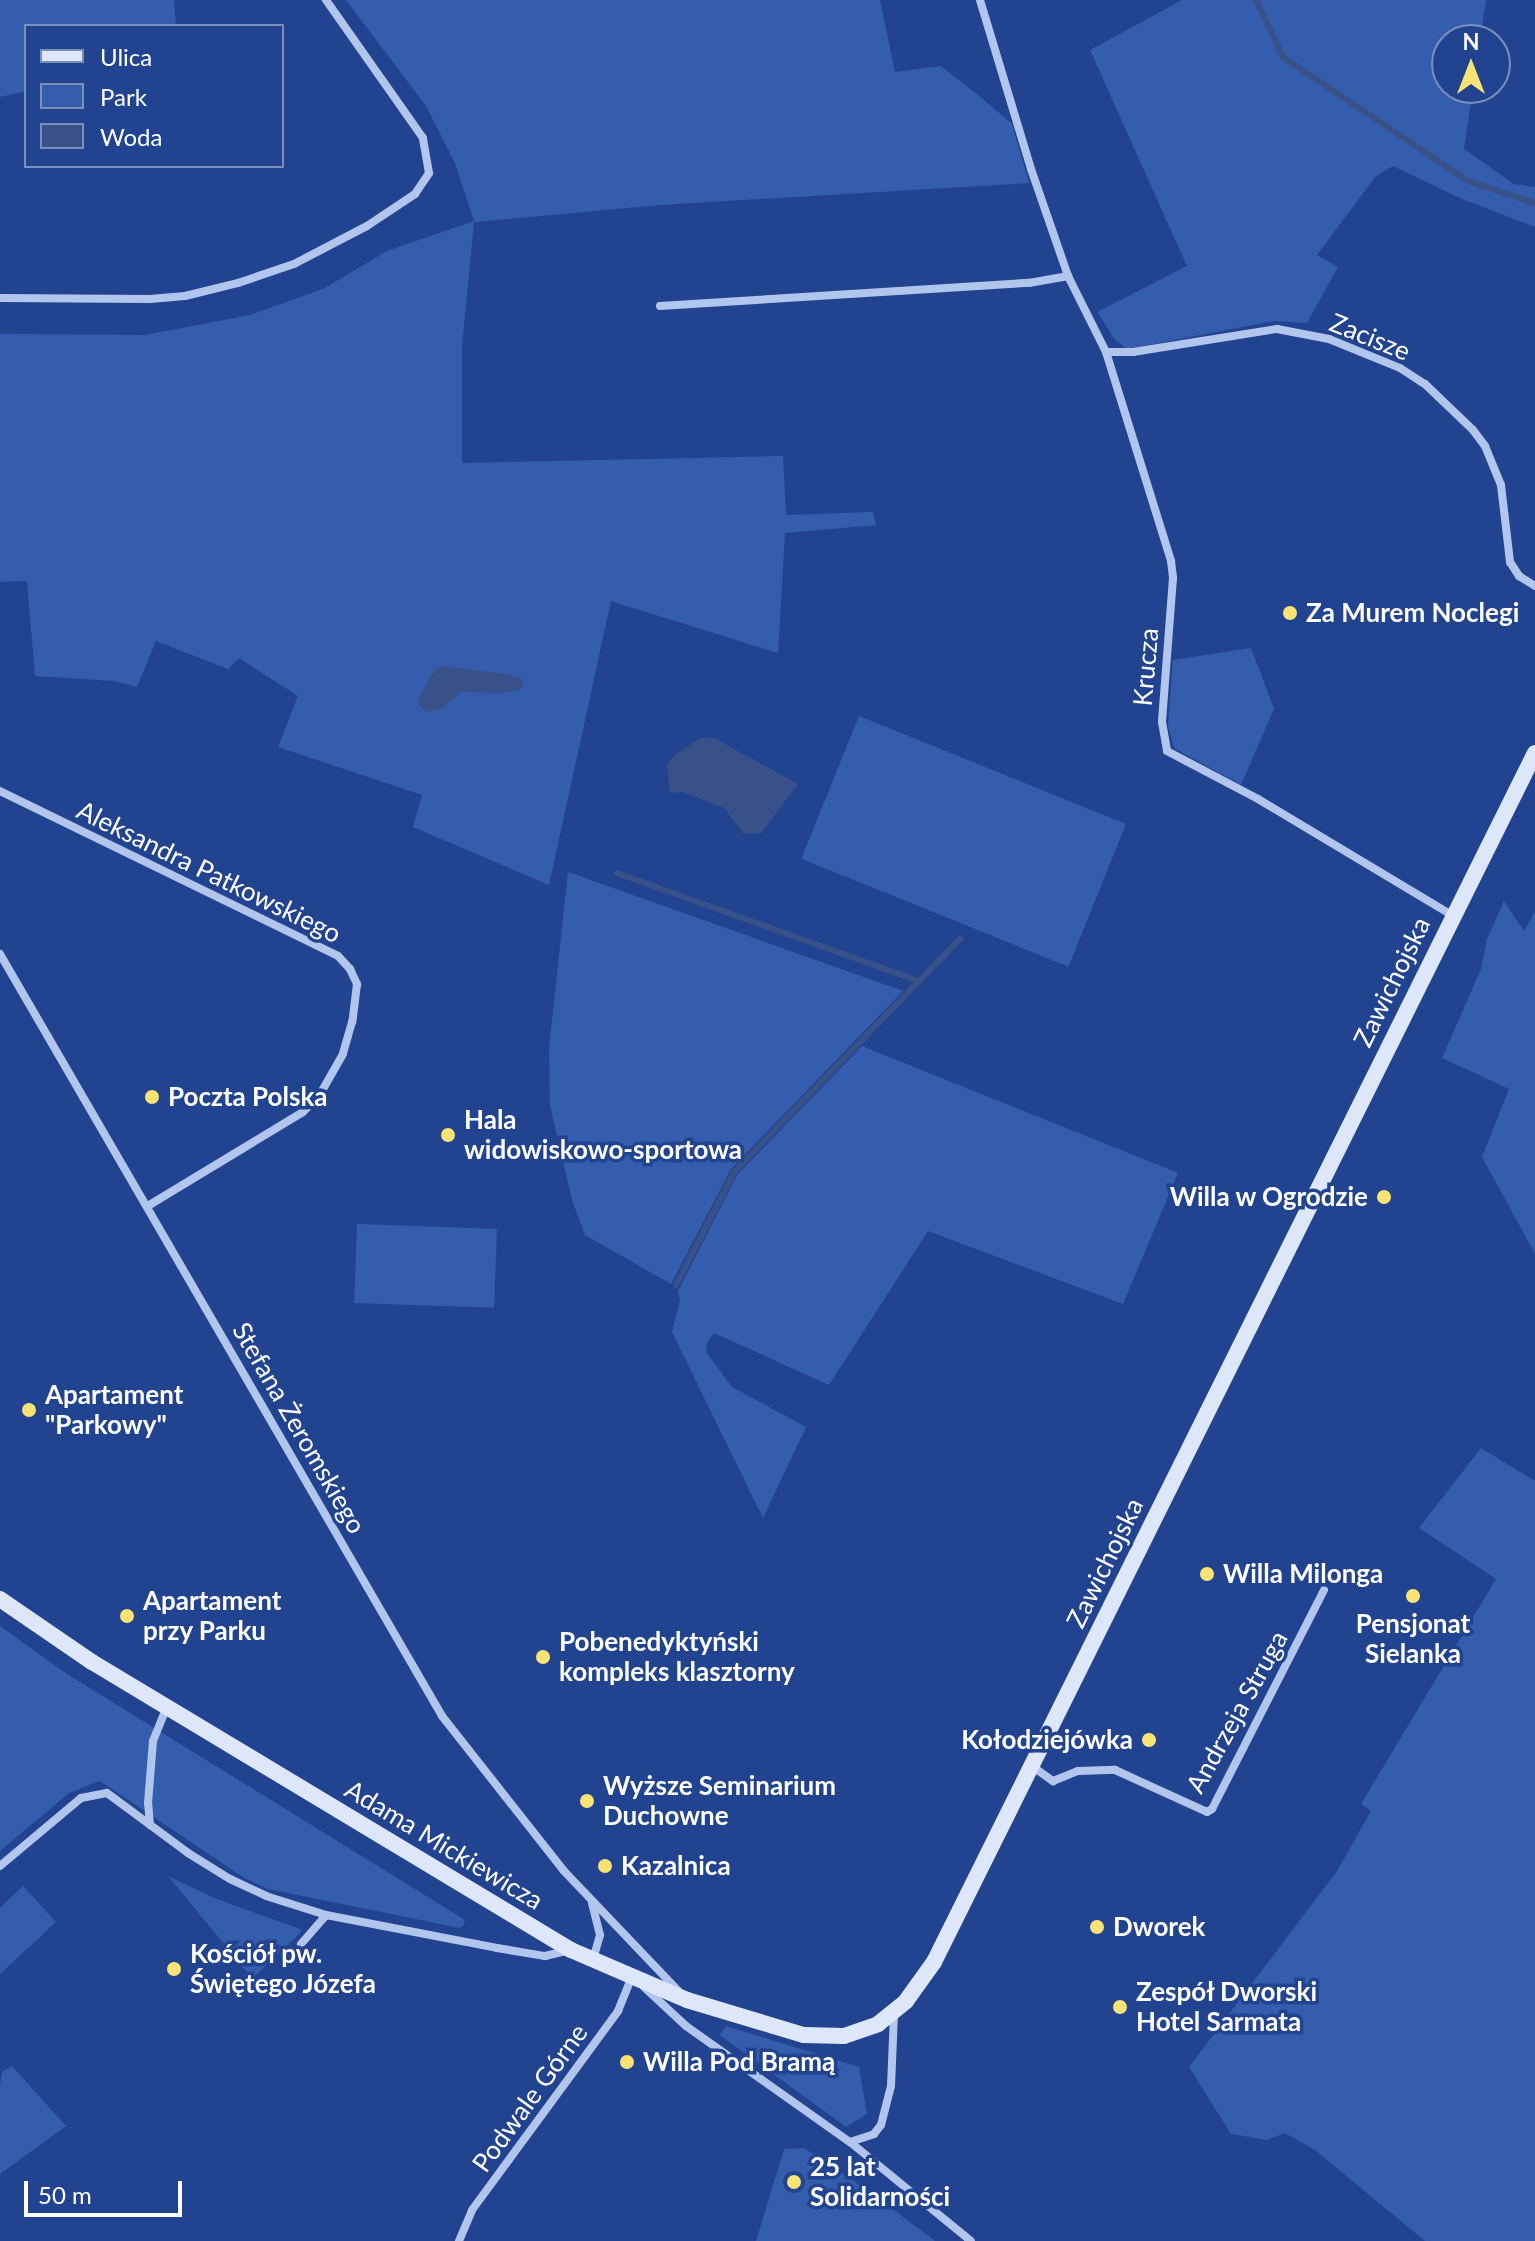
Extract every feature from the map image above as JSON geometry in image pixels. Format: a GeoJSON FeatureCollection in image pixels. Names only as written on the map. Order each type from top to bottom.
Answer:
{"type":"FeatureCollection","features":[{"type":"Feature","properties":{"kind":"street"},"geometry":{"type":"LineString","coordinates":[[0,298],[150,299],[225,286],[294,264],[367,226],[415,194],[429,173],[423,138],[326,0]]}},
{"type":"Feature","properties":{"kind":"street","name":"Krucza"},"geometry":{"type":"LineString","coordinates":[[980,0],[1068,276],[1106,352],[1171,561],[1173,578],[1162,722],[1167,751],[1258,799],[1452,915]]}},
{"type":"Feature","properties":{"kind":"street"},"geometry":{"type":"LineString","coordinates":[[660,306],[1029,283],[1068,276]]}},
{"type":"Feature","properties":{"kind":"street","name":"Zacisze"},"geometry":{"type":"LineString","coordinates":[[1106,352],[1133,352],[1277,329],[1329,339],[1400,368],[1425,384],[1473,430],[1485,446],[1501,485],[1510,562],[1519,576],[1535,586]]}},
{"type":"Feature","properties":{"kind":"street","name":"Zawichojska"},"geometry":{"type":"LineString","coordinates":[[894,2014],[934,1962],[1535,753]]}},
{"type":"Feature","properties":{"kind":"street","name":"Aleksandra Patkowskiego"},"geometry":{"type":"LineString","coordinates":[[0,791],[345,963],[357,984],[352,1022],[343,1054],[319,1096],[303,1112],[148,1206]]}},
{"type":"Feature","properties":{"kind":"street","name":"Stefana Żeromskiego"},"geometry":{"type":"LineString","coordinates":[[0,954],[442,1716],[592,1902],[613,1920],[687,2000]]}},
{"type":"Feature","properties":{"kind":"street","name":"Andrzeja Struga"},"geometry":{"type":"LineString","coordinates":[[1031,1765],[1053,1781],[1078,1771],[1115,1770],[1207,1812],[1212,1809],[1324,1590]]}},
{"type":"Feature","properties":{"kind":"street","name":"Adama Mickiewicza"},"geometry":{"type":"LineString","coordinates":[[0,1599],[92,1662],[571,1950],[634,1980],[773,2027],[826,2038],[864,2031],[894,2014]]}},
{"type":"Feature","properties":{"kind":"street"},"geometry":{"type":"LineString","coordinates":[[150,1825],[148,1803],[153,1741],[167,1707]]}},
{"type":"Feature","properties":{"kind":"street"},"geometry":{"type":"LineString","coordinates":[[0,1866],[81,1798],[107,1793],[230,1879],[266,1896],[326,1915],[545,1956],[571,1950]]}},
{"type":"Feature","properties":{"kind":"street","name":"Stefana Żeromskiego"},"geometry":{"type":"LineString","coordinates":[[592,1902],[600,1935],[593,1960]]}},
{"type":"Feature","properties":{"kind":"street"},"geometry":{"type":"LineString","coordinates":[[301,1944],[326,1915]]}},
{"type":"Feature","properties":{"kind":"street"},"geometry":{"type":"LineString","coordinates":[[634,1980],[686,2026],[850,2142],[971,2241]]}},
{"type":"Feature","properties":{"kind":"street","name":"Podwale Górne"},"geometry":{"type":"LineString","coordinates":[[459,2241],[472,2210],[618,2011],[634,1980]]}},
{"type":"Feature","properties":{"kind":"street"},"geometry":{"type":"LineString","coordinates":[[850,2142],[874,2134],[881,2125],[891,2086],[894,2014]]}},
{"type":"Feature","properties":{"kind":"green space"},"geometry":{"type":"Polygon","coordinates":[[[0,0],[174,0],[176,24],[24,24],[24,91],[0,97],[0,0]]]}},
{"type":"Feature","properties":{"kind":"green space"},"geometry":{"type":"Polygon","coordinates":[[[346,0],[880,0],[895,72],[941,66],[984,100],[1012,124],[1029,183],[660,205],[474,222],[462,346],[462,463],[783,456],[786,515],[873,512],[876,525],[785,533],[778,653],[611,601],[549,885],[413,827],[422,795],[278,747],[298,696],[239,658],[228,669],[156,641],[137,687],[114,681],[35,676],[27,581],[0,582],[0,334],[145,335],[250,315],[323,289],[387,251],[474,221],[455,163],[426,106],[346,0]]]}},
{"type":"Feature","properties":{"kind":"green space"},"geometry":{"type":"Polygon","coordinates":[[[1182,0],[1486,0],[1482,24],[1431,24],[1431,104],[1471,104],[1464,149],[1514,184],[1535,187],[1535,227],[1462,199],[1393,166],[1376,176],[1317,255],[1338,267],[1307,323],[1275,321],[1127,349],[1115,340],[1097,312],[1187,266],[1090,50],[1182,0]]]}},
{"type":"Feature","properties":{"kind":"green space"},"geometry":{"type":"Polygon","coordinates":[[[1251,648],[1274,709],[1241,785],[1174,748],[1168,726],[1173,660],[1251,648]]]}},
{"type":"Feature","properties":{"kind":"green space"},"geometry":{"type":"Polygon","coordinates":[[[859,716],[1126,824],[1068,967],[801,859],[859,716]]]}},
{"type":"Feature","properties":{"kind":"green space"},"geometry":{"type":"Polygon","coordinates":[[[568,872],[903,991],[731,1169],[671,1284],[585,1235],[572,1200],[550,1105],[549,1049],[568,872]]]}},
{"type":"Feature","properties":{"kind":"green space"},"geometry":{"type":"Polygon","coordinates":[[[1504,901],[1524,931],[1535,912],[1535,1254],[1482,1157],[1509,1089],[1442,1058],[1481,969],[1487,939],[1504,901]]]}},
{"type":"Feature","properties":{"kind":"green space"},"geometry":{"type":"Polygon","coordinates":[[[862,1046],[1178,1173],[1123,1304],[928,1231],[829,1385],[714,1333],[707,1343],[706,1352],[732,1387],[806,1427],[763,1518],[672,1332],[680,1300],[678,1291],[737,1175],[862,1046]]]}},
{"type":"Feature","properties":{"kind":"green space"},"geometry":{"type":"Polygon","coordinates":[[[357,1224],[497,1229],[494,1308],[354,1303],[357,1224]]]}},
{"type":"Feature","properties":{"kind":"green space"},"geometry":{"type":"Polygon","coordinates":[[[1481,1448],[1535,1481],[1535,2241],[1425,2241],[1315,2150],[1285,2133],[1267,2140],[1231,2134],[1189,2067],[1337,1871],[1371,1811],[1361,1804],[1496,1579],[1419,1528],[1481,1448]]]}},
{"type":"Feature","properties":{"kind":"green space"},"geometry":{"type":"Polygon","coordinates":[[[0,1626],[67,1674],[465,1920],[463,1926],[460,1928],[268,1889],[243,1877],[100,1781],[69,1793],[0,1851],[0,1626]]]}},
{"type":"Feature","properties":{"kind":"green space"},"geometry":{"type":"Polygon","coordinates":[[[168,1876],[214,1898],[300,1929],[301,1932],[245,1986],[239,1980],[247,1972],[168,1876]]]}},
{"type":"Feature","properties":{"kind":"green space"},"geometry":{"type":"Polygon","coordinates":[[[23,1886],[56,1922],[0,1974],[0,1908],[23,1886]]]}},
{"type":"Feature","properties":{"kind":"green space"},"geometry":{"type":"Polygon","coordinates":[[[726,2026],[859,2067],[867,2114],[846,2127],[720,2035],[726,2026]]]}},
{"type":"Feature","properties":{"kind":"green space"},"geometry":{"type":"Polygon","coordinates":[[[12,2066],[66,2126],[0,2174],[0,2086],[2,2072],[12,2066]]]}},
{"type":"Feature","properties":{"kind":"green space"},"geometry":{"type":"Polygon","coordinates":[[[804,2148],[866,2189],[935,2241],[756,2241],[784,2149],[804,2148]]]}},
{"type":"Feature","properties":{"kind":"water"},"geometry":{"type":"Polygon","coordinates":[[[440,666],[506,674],[521,679],[524,684],[518,690],[502,693],[461,692],[441,709],[428,712],[420,708],[417,701],[440,666]]]}},
{"type":"Feature","properties":{"kind":"water"},"geometry":{"type":"Polygon","coordinates":[[[700,738],[714,738],[798,784],[761,833],[744,834],[724,808],[683,792],[670,793],[667,766],[674,756],[700,738]]]}},
{"type":"Feature","properties":{"kind":"waterway"},"geometry":{"type":"LineString","coordinates":[[1256,0],[1283,57],[1468,181],[1535,203]]}},
{"type":"Feature","properties":{"kind":"waterway"},"geometry":{"type":"LineString","coordinates":[[617,873],[919,981]]}},
{"type":"Feature","properties":{"kind":"waterway"},"geometry":{"type":"LineString","coordinates":[[676,1285],[734,1172],[960,939]]}},
{"type":"Feature","properties":{"kind":"place","name":"Za Murem Noclegi"},"geometry":{"type":"Point","coordinates":[1290,613]}},
{"type":"Feature","properties":{"kind":"place","name":"Poczta Polska"},"geometry":{"type":"Point","coordinates":[152,1097]}},
{"type":"Feature","properties":{"kind":"place","name":"Hala widowiskowo-sportowa"},"geometry":{"type":"Point","coordinates":[448,1135]}},
{"type":"Feature","properties":{"kind":"place","name":"Willa w Ogrodzie"},"geometry":{"type":"Point","coordinates":[1384,1197]}},
{"type":"Feature","properties":{"kind":"place","name":"Apartament \"Parkowy\""},"geometry":{"type":"Point","coordinates":[29,1410]}},
{"type":"Feature","properties":{"kind":"place","name":"Willa Milonga"},"geometry":{"type":"Point","coordinates":[1207,1574]}},
{"type":"Feature","properties":{"kind":"place","name":"Pensjonat Sielanka"},"geometry":{"type":"Point","coordinates":[1413,1596]}},
{"type":"Feature","properties":{"kind":"place","name":"Apartament przy Parku"},"geometry":{"type":"Point","coordinates":[127,1616]}},
{"type":"Feature","properties":{"kind":"place","name":"Pobenedyktyński kompleks klasztorny"},"geometry":{"type":"Point","coordinates":[543,1657]}},
{"type":"Feature","properties":{"kind":"place","name":"Kołodziejówka"},"geometry":{"type":"Point","coordinates":[1149,1740]}},
{"type":"Feature","properties":{"kind":"place","name":"Wyższe Seminarium Duchowne"},"geometry":{"type":"Point","coordinates":[587,1801]}},
{"type":"Feature","properties":{"kind":"place","name":"Kazalnica"},"geometry":{"type":"Point","coordinates":[605,1866]}},
{"type":"Feature","properties":{"kind":"place","name":"Dworek"},"geometry":{"type":"Point","coordinates":[1097,1927]}},
{"type":"Feature","properties":{"kind":"place","name":"Kościół pw. Świętego Józefa"},"geometry":{"type":"Point","coordinates":[174,1969]}},
{"type":"Feature","properties":{"kind":"place","name":"Zespół Dworski Hotel Sarmata"},"geometry":{"type":"Point","coordinates":[1120,2007]}},
{"type":"Feature","properties":{"kind":"place","name":"Willa Pod Bramą"},"geometry":{"type":"Point","coordinates":[627,2062]}},
{"type":"Feature","properties":{"kind":"place","name":"25 lat Solidarności"},"geometry":{"type":"Point","coordinates":[794,2182]}}]}
